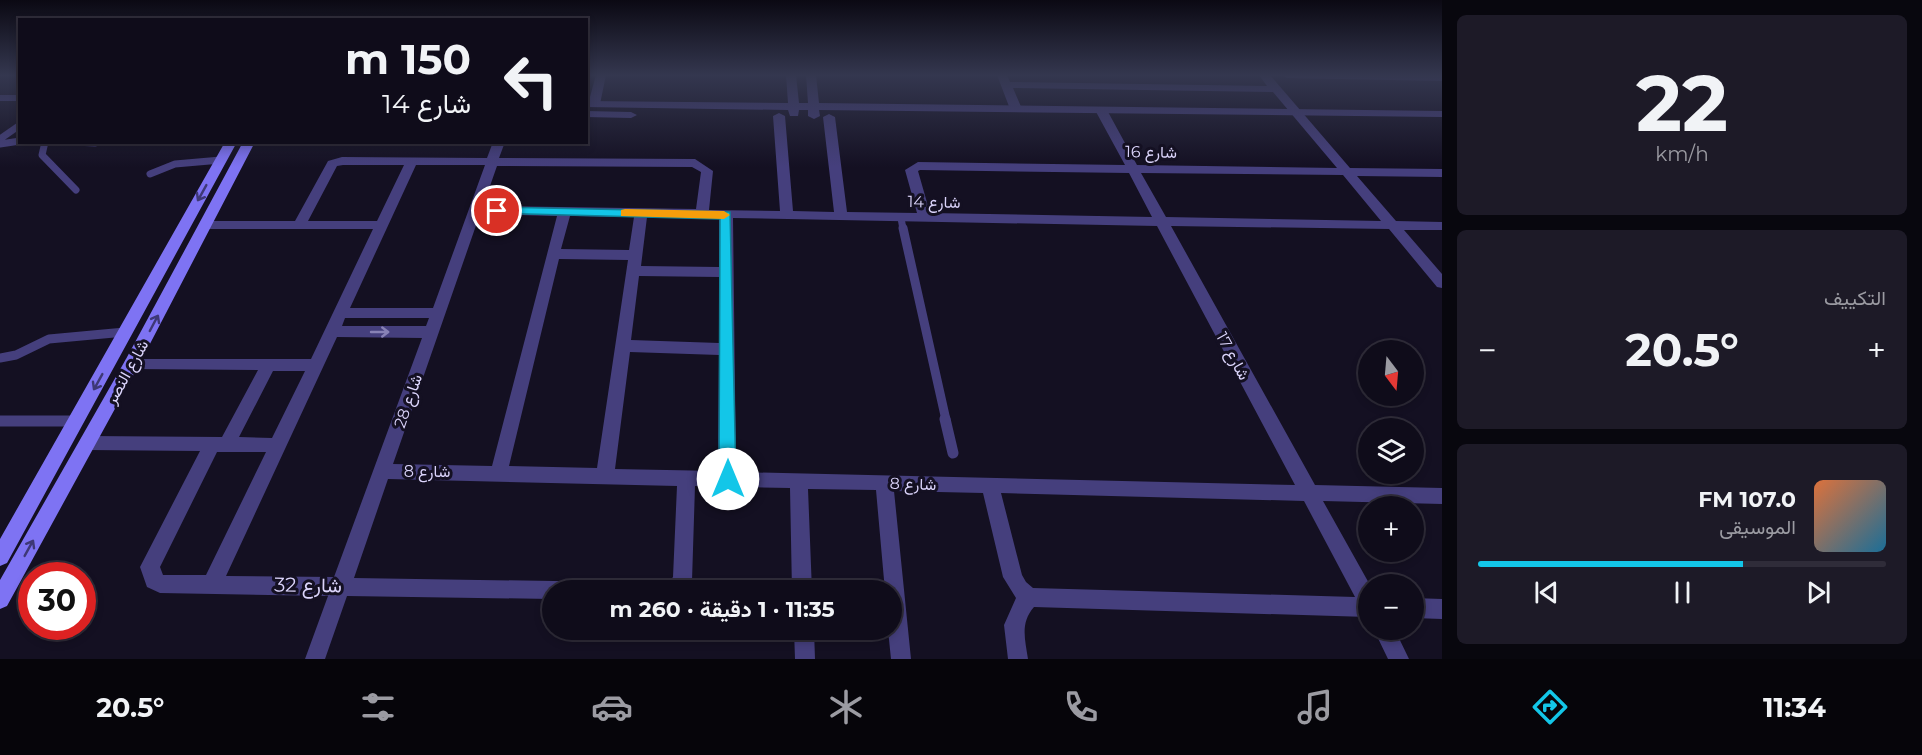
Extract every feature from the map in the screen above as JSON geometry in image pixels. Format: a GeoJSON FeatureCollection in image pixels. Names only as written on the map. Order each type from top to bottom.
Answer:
{"type":"FeatureCollection","features":[{"type":"Feature","properties":{"kind":"main road","name":"شارع النصر"},"geometry":{"type":"LineString","coordinates":[[0,557],[230,144]]}},
{"type":"Feature","properties":{"kind":"main road","name":"شارع النصر"},"geometry":{"type":"LineString","coordinates":[[0,599],[167,299],[248,144]]}},
{"type":"Feature","properties":{"kind":"main road"},"geometry":{"type":"LineString","coordinates":[[142,300],[167,299]]}},
{"type":"Feature","properties":{"kind":"street"},"geometry":{"type":"LineString","coordinates":[[641,106],[794,111],[1016,109],[1103,115]]}},
{"type":"Feature","properties":{"kind":"street"},"geometry":{"type":"LineString","coordinates":[[794,106],[794,111]]}},
{"type":"Feature","properties":{"kind":"street"},"geometry":{"type":"LineString","coordinates":[[814,106],[814,111]]}},
{"type":"Feature","properties":{"kind":"street"},"geometry":{"type":"LineString","coordinates":[[1290,106],[1442,283]]}},
{"type":"Feature","properties":{"kind":"street"},"geometry":{"type":"LineString","coordinates":[[0,108],[18,108]]}},
{"type":"Feature","properties":{"kind":"street"},"geometry":{"type":"LineString","coordinates":[[588,114],[780,116],[794,111]]}},
{"type":"Feature","properties":{"kind":"street"},"geometry":{"type":"LineString","coordinates":[[814,111],[829,117],[1103,115],[1300,117],[1442,114]]}},
{"type":"Feature","properties":{"kind":"street","name":"شارع 17"},"geometry":{"type":"LineString","coordinates":[[1103,115],[1358,583]]}},
{"type":"Feature","properties":{"kind":"street"},"geometry":{"type":"LineString","coordinates":[[780,116],[787,216]]}},
{"type":"Feature","properties":{"kind":"street"},"geometry":{"type":"LineString","coordinates":[[829,117],[841,217]]}},
{"type":"Feature","properties":{"kind":"street"},"geometry":{"type":"LineString","coordinates":[[1300,117],[1442,124]]}},
{"type":"Feature","properties":{"kind":"street","name":"شارع 28"},"geometry":{"type":"LineString","coordinates":[[315,659],[343,586],[498,144]]}},
{"type":"Feature","properties":{"kind":"street"},"geometry":{"type":"LineString","coordinates":[[212,584],[412,161]]}},
{"type":"Feature","properties":{"kind":"street"},"geometry":{"type":"LineString","coordinates":[[299,225],[334,162],[701,164],[707,171],[702,214]]}},
{"type":"Feature","properties":{"kind":"street","name":"شارع 16"},"geometry":{"type":"LineString","coordinates":[[925,218],[911,170],[915,166],[1442,173]]}},
{"type":"Feature","properties":{"kind":"street","name":"شارع 14"},"geometry":{"type":"LineString","coordinates":[[475,210],[1393,226]]}},
{"type":"Feature","properties":{"kind":"street"},"geometry":{"type":"LineString","coordinates":[[499,472],[564,212]]}},
{"type":"Feature","properties":{"kind":"street"},"geometry":{"type":"LineString","coordinates":[[605,476],[641,213]]}},
{"type":"Feature","properties":{"kind":"street"},"geometry":{"type":"LineString","coordinates":[[726,215],[728,479]]}},
{"type":"Feature","properties":{"kind":"street"},"geometry":{"type":"LineString","coordinates":[[206,225],[381,225]]}},
{"type":"Feature","properties":{"kind":"street"},"geometry":{"type":"LineString","coordinates":[[1393,226],[1442,226]]}},
{"type":"Feature","properties":{"kind":"street"},"geometry":{"type":"LineString","coordinates":[[554,254],[635,255]]}},
{"type":"Feature","properties":{"kind":"street"},"geometry":{"type":"LineString","coordinates":[[633,271],[726,272]]}},
{"type":"Feature","properties":{"kind":"street"},"geometry":{"type":"LineString","coordinates":[[339,313],[438,313]]}},
{"type":"Feature","properties":{"kind":"street"},"geometry":{"type":"LineString","coordinates":[[330,332],[431,332]]}},
{"type":"Feature","properties":{"kind":"street"},"geometry":{"type":"LineString","coordinates":[[623,346],[727,349]]}},
{"type":"Feature","properties":{"kind":"street"},"geometry":{"type":"LineString","coordinates":[[132,363],[314,365]]}},
{"type":"Feature","properties":{"kind":"street"},"geometry":{"type":"LineString","coordinates":[[219,444],[269,364]]}},
{"type":"Feature","properties":{"kind":"street"},"geometry":{"type":"LineString","coordinates":[[88,443],[277,445]]}},
{"type":"Feature","properties":{"kind":"street","name":"شارع 32"},"geometry":{"type":"LineString","coordinates":[[219,444],[150,567],[154,580],[160,584],[542,590]]}},
{"type":"Feature","properties":{"kind":"street","name":"شارع 8"},"geometry":{"type":"LineString","coordinates":[[383,471],[1442,496]]}},
{"type":"Feature","properties":{"kind":"street"},"geometry":{"type":"LineString","coordinates":[[682,580],[686,479]]}},
{"type":"Feature","properties":{"kind":"street"},"geometry":{"type":"LineString","coordinates":[[799,481],[802,580]]}},
{"type":"Feature","properties":{"kind":"street"},"geometry":{"type":"LineString","coordinates":[[884,483],[900,659]]}},
{"type":"Feature","properties":{"kind":"street"},"geometry":{"type":"LineString","coordinates":[[990,485],[1013,578],[1019,589],[1030,597],[1358,607]]}},
{"type":"Feature","properties":{"kind":"street"},"geometry":{"type":"LineString","coordinates":[[1018,659],[1012,624],[1019,608],[1030,597]]}},
{"type":"Feature","properties":{"kind":"street"},"geometry":{"type":"LineString","coordinates":[[1424,608],[1442,609]]}},
{"type":"Feature","properties":{"kind":"street"},"geometry":{"type":"LineString","coordinates":[[804,640],[805,659]]}},
{"type":"Feature","properties":{"kind":"street"},"geometry":{"type":"LineString","coordinates":[[1389,640],[1399,659]]}},
{"type":"Feature","properties":{"kind":"lane"},"geometry":{"type":"LineString","coordinates":[[0,139],[18,126]]}},
{"type":"Feature","properties":{"kind":"lane"},"geometry":{"type":"LineString","coordinates":[[0,144],[18,141]]}},
{"type":"Feature","properties":{"kind":"lane"},"geometry":{"type":"LineString","coordinates":[[45,144],[42,155],[76,190]]}},
{"type":"Feature","properties":{"kind":"lane"},"geometry":{"type":"LineString","coordinates":[[150,174],[175,164],[221,160]]}},
{"type":"Feature","properties":{"kind":"lane"},"geometry":{"type":"LineString","coordinates":[[901,218],[953,453]]}},
{"type":"Feature","properties":{"kind":"lane"},"geometry":{"type":"LineString","coordinates":[[0,358],[16,355],[49,339],[125,332]]}},
{"type":"Feature","properties":{"kind":"lane"},"geometry":{"type":"LineString","coordinates":[[0,421],[76,422]]}},
{"type":"Feature","properties":{"kind":"slow traffic"},"geometry":{"type":"LineString","coordinates":[[625,213],[724,215]]}},
{"type":"Feature","properties":{"kind":"route"},"geometry":{"type":"LineString","coordinates":[[497,211],[726,215],[728,479]]}}]}
